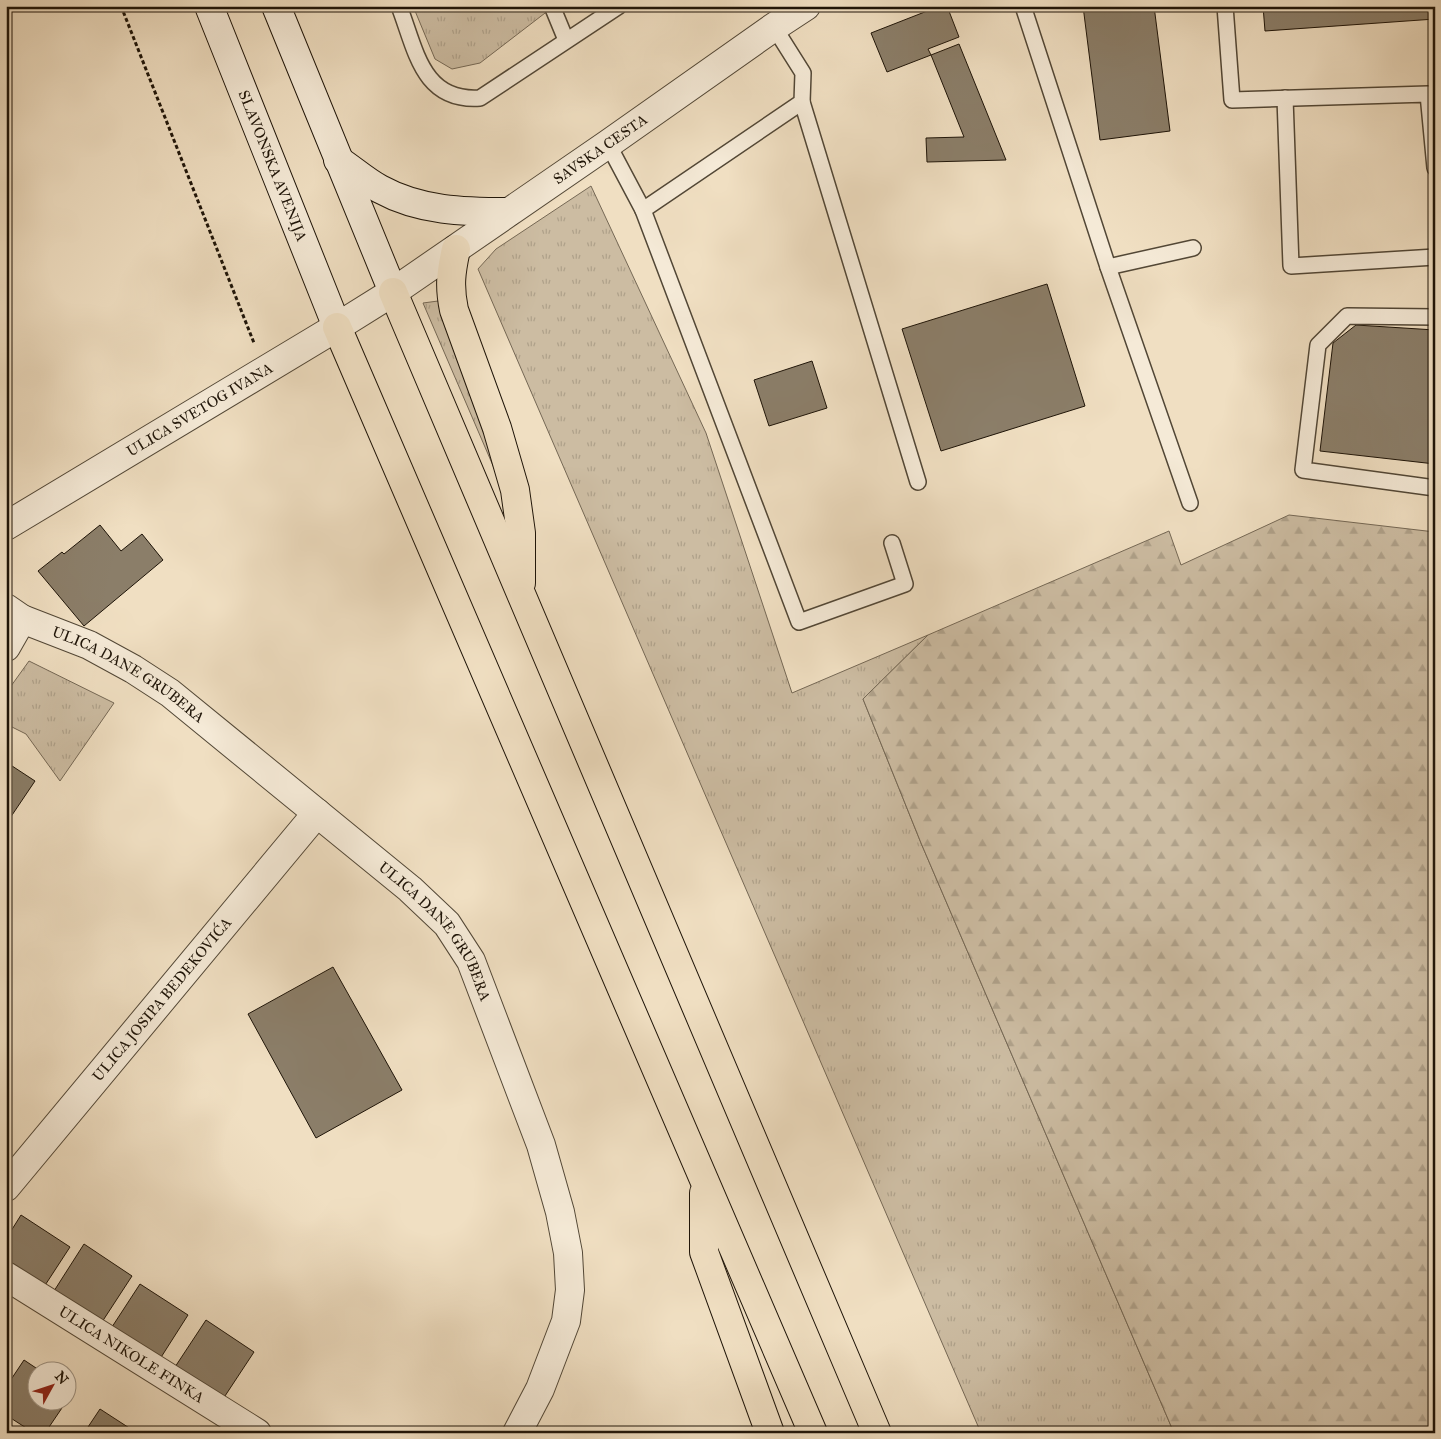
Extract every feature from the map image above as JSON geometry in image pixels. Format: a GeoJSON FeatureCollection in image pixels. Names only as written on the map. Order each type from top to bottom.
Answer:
{"type":"FeatureCollection","features":[{"type":"Feature","properties":{"kind":"highway"},"geometry":{"type":"LineString","coordinates":[[456,249],[450,272],[450,291],[454,310],[491,411],[515,490],[521,533],[521,595]]}},
{"type":"Feature","properties":{"kind":"highway"},"geometry":{"type":"LineString","coordinates":[[393,292],[878,1433]]}},
{"type":"Feature","properties":{"kind":"highway"},"geometry":{"type":"LineString","coordinates":[[338,327],[813,1433]]}},
{"type":"Feature","properties":{"kind":"highway"},"geometry":{"type":"LineString","coordinates":[[703,1179],[704,1252],[770,1433]]}},
{"type":"Feature","properties":{"kind":"street","name":"SLAVONSKA AVENIJA"},"geometry":{"type":"LineString","coordinates":[[209,6],[338,327]]}},
{"type":"Feature","properties":{"kind":"street"},"geometry":{"type":"LineString","coordinates":[[276,6],[393,292]]}},
{"type":"Feature","properties":{"kind":"street","name":"SAVSKA CESTA"},"geometry":{"type":"LineString","coordinates":[[393,292],[608,144],[799,8]]}},
{"type":"Feature","properties":{"kind":"street"},"geometry":{"type":"LineString","coordinates":[[338,160],[379,188],[403,200],[432,208],[468,212],[508,212]]}},
{"type":"Feature","properties":{"kind":"street","name":"ULICA SVETOG IVANA"},"geometry":{"type":"LineString","coordinates":[[6,526],[393,292]]}},
{"type":"Feature","properties":{"kind":"street"},"geometry":{"type":"LineString","coordinates":[[6,647],[14,613]]}},
{"type":"Feature","properties":{"kind":"street","name":"ULICA DANE GRUBERA"},"geometry":{"type":"LineString","coordinates":[[14,613],[89,645],[133,669],[170,693],[410,889],[447,924],[471,961],[541,1145],[560,1212],[568,1253],[570,1290],[566,1321],[540,1390],[517,1433]]}},
{"type":"Feature","properties":{"kind":"street","name":"ULICA JOSIPA BEDEKOVIĆA"},"geometry":{"type":"LineString","coordinates":[[6,1187],[317,813]]}},
{"type":"Feature","properties":{"kind":"street","name":"ULICA NIKOLE FINKA"},"geometry":{"type":"LineString","coordinates":[[6,1276],[257,1433]]}},
{"type":"Feature","properties":{"kind":"lane"},"geometry":{"type":"LineString","coordinates":[[399,6],[424,72],[437,87],[449,94],[466,99],[480,98],[619,6]]}},
{"type":"Feature","properties":{"kind":"lane"},"geometry":{"type":"LineString","coordinates":[[552,6],[566,40]]}},
{"type":"Feature","properties":{"kind":"lane"},"geometry":{"type":"LineString","coordinates":[[1023,6],[1108,267],[1190,503]]}},
{"type":"Feature","properties":{"kind":"lane"},"geometry":{"type":"LineString","coordinates":[[1225,6],[1232,100],[1428,94],[1435,168]]}},
{"type":"Feature","properties":{"kind":"lane"},"geometry":{"type":"LineString","coordinates":[[774,27],[803,73],[802,102],[918,482]]}},
{"type":"Feature","properties":{"kind":"lane"},"geometry":{"type":"LineString","coordinates":[[1285,98],[1291,266],[1435,257]]}},
{"type":"Feature","properties":{"kind":"lane"},"geometry":{"type":"LineString","coordinates":[[643,210],[802,102]]}},
{"type":"Feature","properties":{"kind":"lane"},"geometry":{"type":"LineString","coordinates":[[608,144],[643,210],[799,622],[905,584],[892,543]]}},
{"type":"Feature","properties":{"kind":"lane"},"geometry":{"type":"LineString","coordinates":[[1108,267],[1193,248]]}},
{"type":"Feature","properties":{"kind":"lane"},"geometry":{"type":"LineString","coordinates":[[1435,318],[1347,316],[1318,344],[1304,470],[1435,488]]}},
{"type":"Feature","properties":{"kind":"path"},"geometry":{"type":"LineString","coordinates":[[121,6],[255,344]]}},
{"type":"Feature","properties":{"kind":"green space"},"geometry":{"type":"Polygon","coordinates":[[[413,6],[550,6],[549,10],[480,63],[452,69],[435,59],[413,6]]]}},
{"type":"Feature","properties":{"kind":"green space"},"geometry":{"type":"Polygon","coordinates":[[[591,186],[706,433],[792,693],[928,635],[863,699],[921,843],[1174,1433],[981,1433],[478,269],[496,249],[591,186]]]}},
{"type":"Feature","properties":{"kind":"green space"},"geometry":{"type":"Polygon","coordinates":[[[438,301],[471,379],[497,475],[423,303],[438,301]]]}},
{"type":"Feature","properties":{"kind":"green space"},"geometry":{"type":"Polygon","coordinates":[[[1289,515],[1435,532],[1435,1433],[1174,1433],[921,843],[863,699],[928,635],[1169,531],[1181,565],[1289,515]]]}},
{"type":"Feature","properties":{"kind":"green space"},"geometry":{"type":"Polygon","coordinates":[[[29,661],[114,703],[60,781],[26,734],[6,724],[6,693],[29,661]]]}},
{"type":"Feature","properties":{"kind":"building"},"geometry":{"type":"Polygon","coordinates":[[[940,6],[947,6],[959,37],[928,49],[931,55],[887,72],[871,33],[940,6]]]}},
{"type":"Feature","properties":{"kind":"building"},"geometry":{"type":"Polygon","coordinates":[[[1083,6],[1154,6],[1170,131],[1100,140],[1083,6]]]}},
{"type":"Feature","properties":{"kind":"building"},"geometry":{"type":"Polygon","coordinates":[[[1263,6],[1435,6],[1435,19],[1265,31],[1263,6]]]}},
{"type":"Feature","properties":{"kind":"building"},"geometry":{"type":"Polygon","coordinates":[[[959,44],[1006,160],[927,162],[926,138],[964,137],[931,55],[959,44]]]}},
{"type":"Feature","properties":{"kind":"building"},"geometry":{"type":"Polygon","coordinates":[[[1047,284],[1085,406],[941,451],[902,329],[1047,284]]]}},
{"type":"Feature","properties":{"kind":"building"},"geometry":{"type":"Polygon","coordinates":[[[1356,325],[1435,330],[1435,464],[1320,451],[1333,343],[1356,325]]]}},
{"type":"Feature","properties":{"kind":"building"},"geometry":{"type":"Polygon","coordinates":[[[812,361],[827,408],[769,426],[754,380],[812,361]]]}},
{"type":"Feature","properties":{"kind":"building"},"geometry":{"type":"Polygon","coordinates":[[[100,525],[121,551],[142,534],[163,560],[84,626],[38,571],[62,552],[64,554],[100,525]]]}},
{"type":"Feature","properties":{"kind":"building"},"geometry":{"type":"Polygon","coordinates":[[[6,762],[35,781],[6,824],[6,762]]]}},
{"type":"Feature","properties":{"kind":"building"},"geometry":{"type":"Polygon","coordinates":[[[333,967],[402,1090],[316,1138],[248,1014],[333,967]]]}},
{"type":"Feature","properties":{"kind":"building"},"geometry":{"type":"Polygon","coordinates":[[[21,1215],[70,1247],[40,1293],[6,1272],[6,1239],[21,1215]]]}},
{"type":"Feature","properties":{"kind":"building"},"geometry":{"type":"Polygon","coordinates":[[[84,1244],[132,1276],[102,1322],[54,1291],[84,1244]]]}},
{"type":"Feature","properties":{"kind":"building"},"geometry":{"type":"Polygon","coordinates":[[[140,1284],[188,1315],[158,1362],[110,1330],[140,1284]]]}},
{"type":"Feature","properties":{"kind":"building"},"geometry":{"type":"Polygon","coordinates":[[[206,1320],[254,1352],[223,1399],[175,1367],[206,1320]]]}},
{"type":"Feature","properties":{"kind":"building"},"geometry":{"type":"Polygon","coordinates":[[[24,1360],[28,1363],[28,1412],[59,1412],[45,1433],[34,1433],[6,1415],[6,1387],[24,1360]]]}},
{"type":"Feature","properties":{"kind":"building"},"geometry":{"type":"Polygon","coordinates":[[[100,1409],[137,1433],[84,1433],[100,1409]]]}}]}
